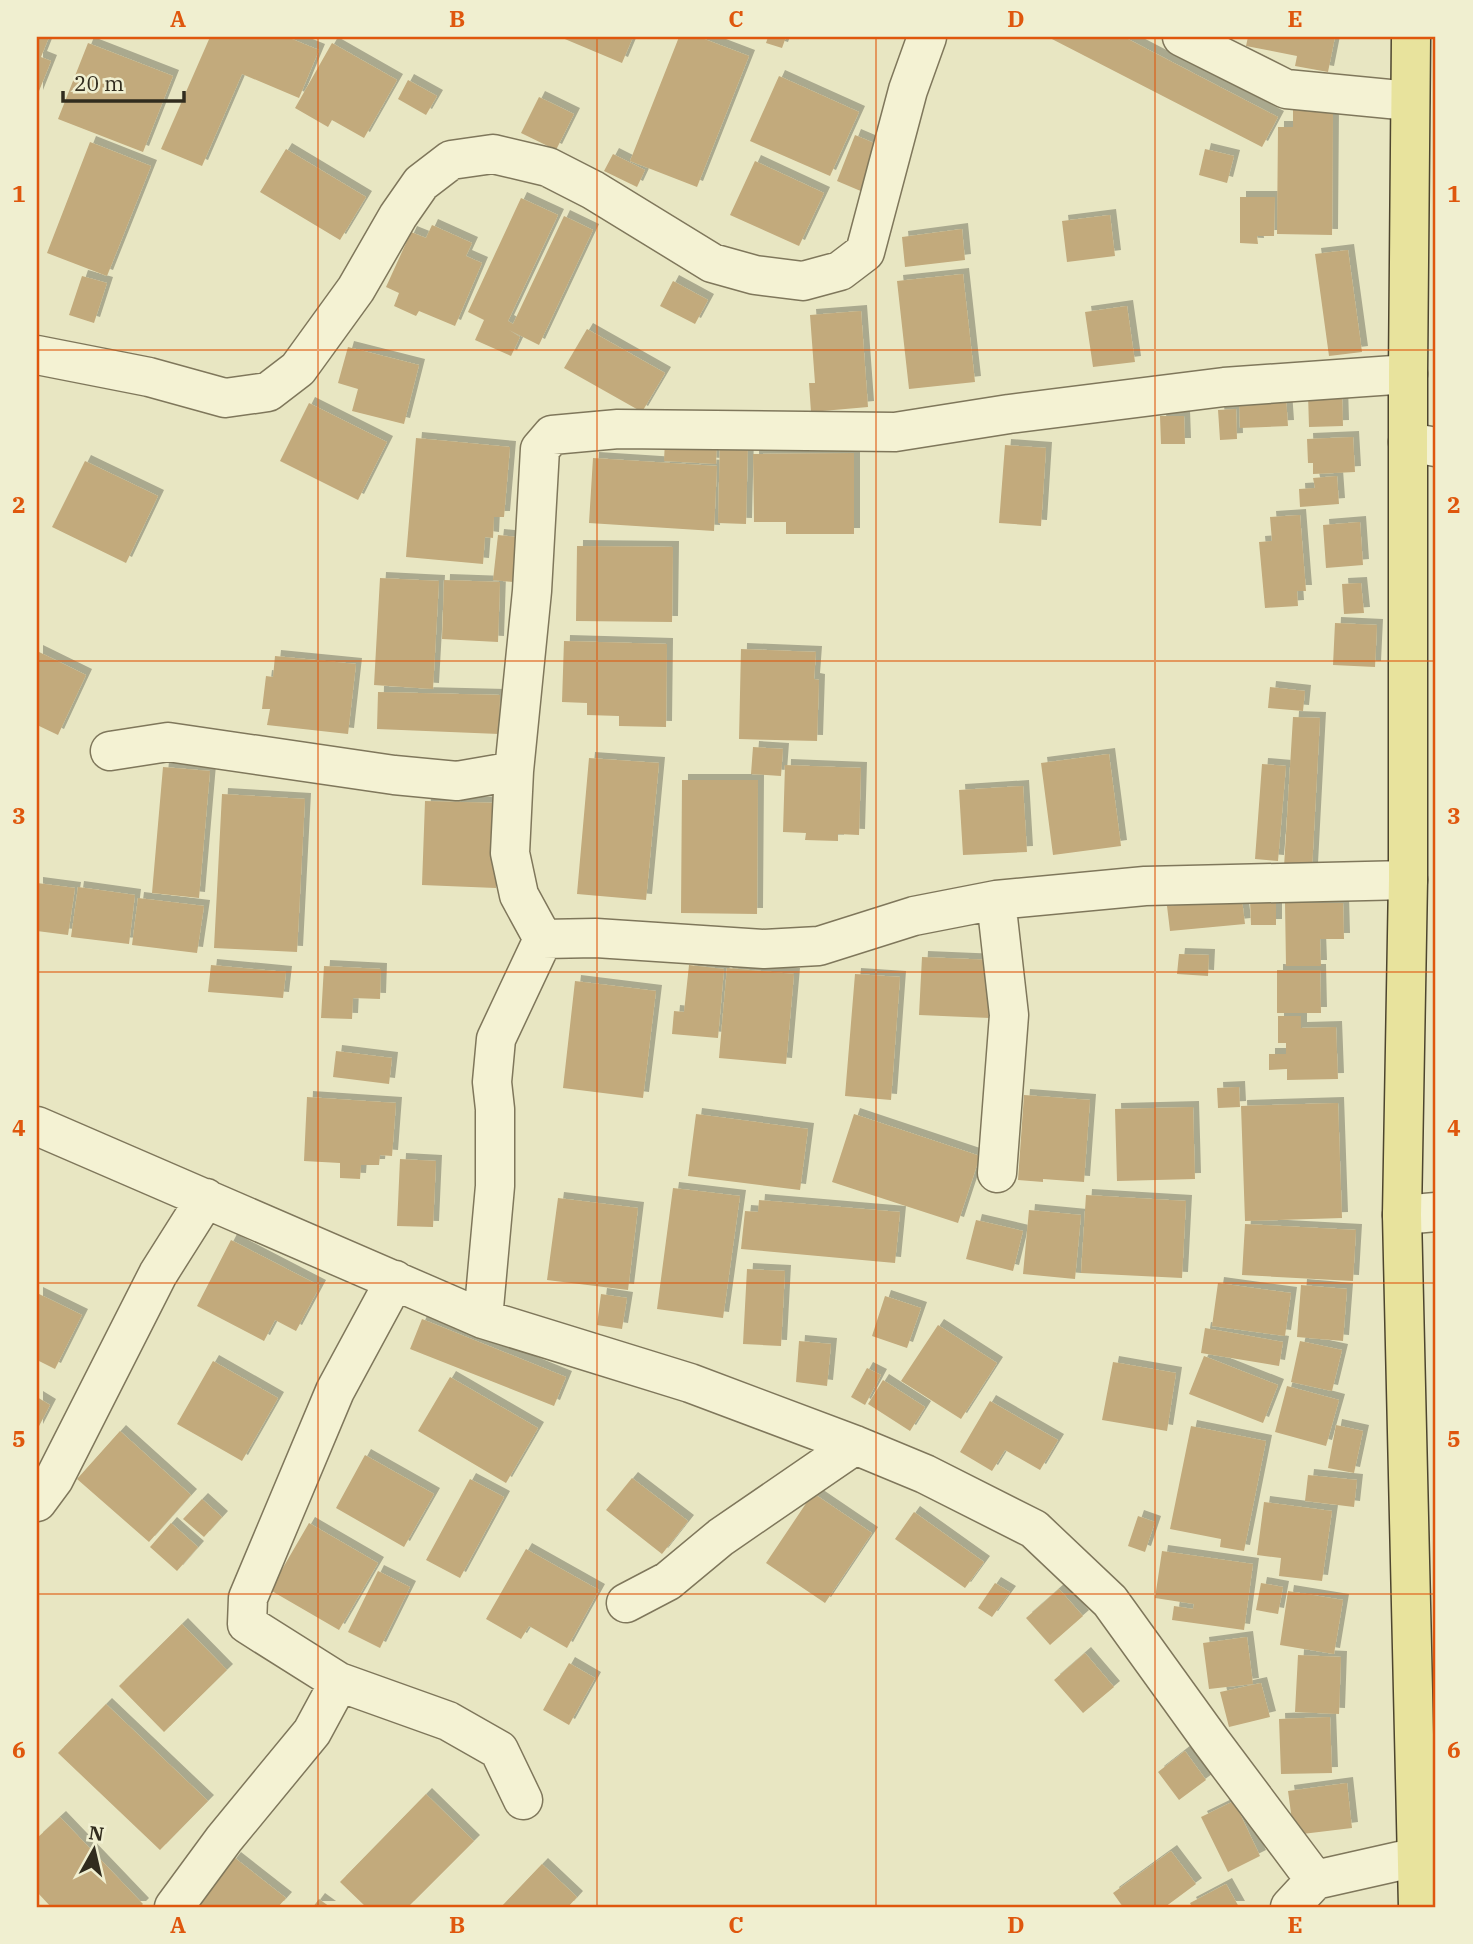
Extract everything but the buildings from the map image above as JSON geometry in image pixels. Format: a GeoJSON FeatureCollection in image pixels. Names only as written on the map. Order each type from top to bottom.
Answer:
{"type":"FeatureCollection","features":[{"type":"Feature","properties":{"kind":"main road"},"geometry":{"type":"LineString","coordinates":[[1411,37],[1408,374],[1422,444],[1408,880],[1419,1213],[1418,1907]]}},
{"type":"Feature","properties":{"kind":"street"},"geometry":{"type":"LineString","coordinates":[[37,355],[149,377],[225,398],[268,392],[298,369],[356,289],[398,216],[421,183],[451,160],[493,154],[548,167],[593,190],[712,263],[755,275],[803,281],[839,271],[865,252],[908,90],[928,37]]}},
{"type":"Feature","properties":{"kind":"street"},"geometry":{"type":"LineString","coordinates":[[1182,37],[1286,89],[1410,101]]}},
{"type":"Feature","properties":{"kind":"street"},"geometry":{"type":"LineString","coordinates":[[543,939],[519,895],[510,853],[514,771],[533,578],[540,449],[552,435],[618,429],[895,432],[1009,414],[1224,387],[1408,374]]}},
{"type":"Feature","properties":{"kind":"street"},"geometry":{"type":"LineString","coordinates":[[110,751],[168,742],[380,773],[457,781],[514,771]]}},
{"type":"Feature","properties":{"kind":"street"},"geometry":{"type":"LineString","coordinates":[[543,939],[596,938],[764,949],[819,946],[914,916],[996,900],[1144,886],[1408,880]]}},
{"type":"Feature","properties":{"kind":"street"},"geometry":{"type":"LineString","coordinates":[[996,900],[1009,1016],[996,1173]]}},
{"type":"Feature","properties":{"kind":"street"},"geometry":{"type":"LineString","coordinates":[[482,1318],[495,1186],[495,1109],[492,1082],[496,1039],[543,939]]}},
{"type":"Feature","properties":{"kind":"street"},"geometry":{"type":"LineString","coordinates":[[37,1126],[482,1318],[690,1383],[855,1445],[925,1474],[1034,1529],[1110,1601],[1210,1741],[1303,1894],[1417,1857]]}},
{"type":"Feature","properties":{"kind":"street"},"geometry":{"type":"LineString","coordinates":[[37,1502],[54,1479],[158,1274],[206,1198]]}},
{"type":"Feature","properties":{"kind":"street"},"geometry":{"type":"LineString","coordinates":[[395,1280],[335,1391],[248,1598],[247,1624],[339,1682],[448,1721],[499,1750],[523,1800]]}},
{"type":"Feature","properties":{"kind":"street"},"geometry":{"type":"LineString","coordinates":[[626,1603],[668,1581],[721,1537],[855,1445]]}},
{"type":"Feature","properties":{"kind":"street"},"geometry":{"type":"LineString","coordinates":[[174,1907],[224,1839],[312,1732],[339,1682]]}}]}
